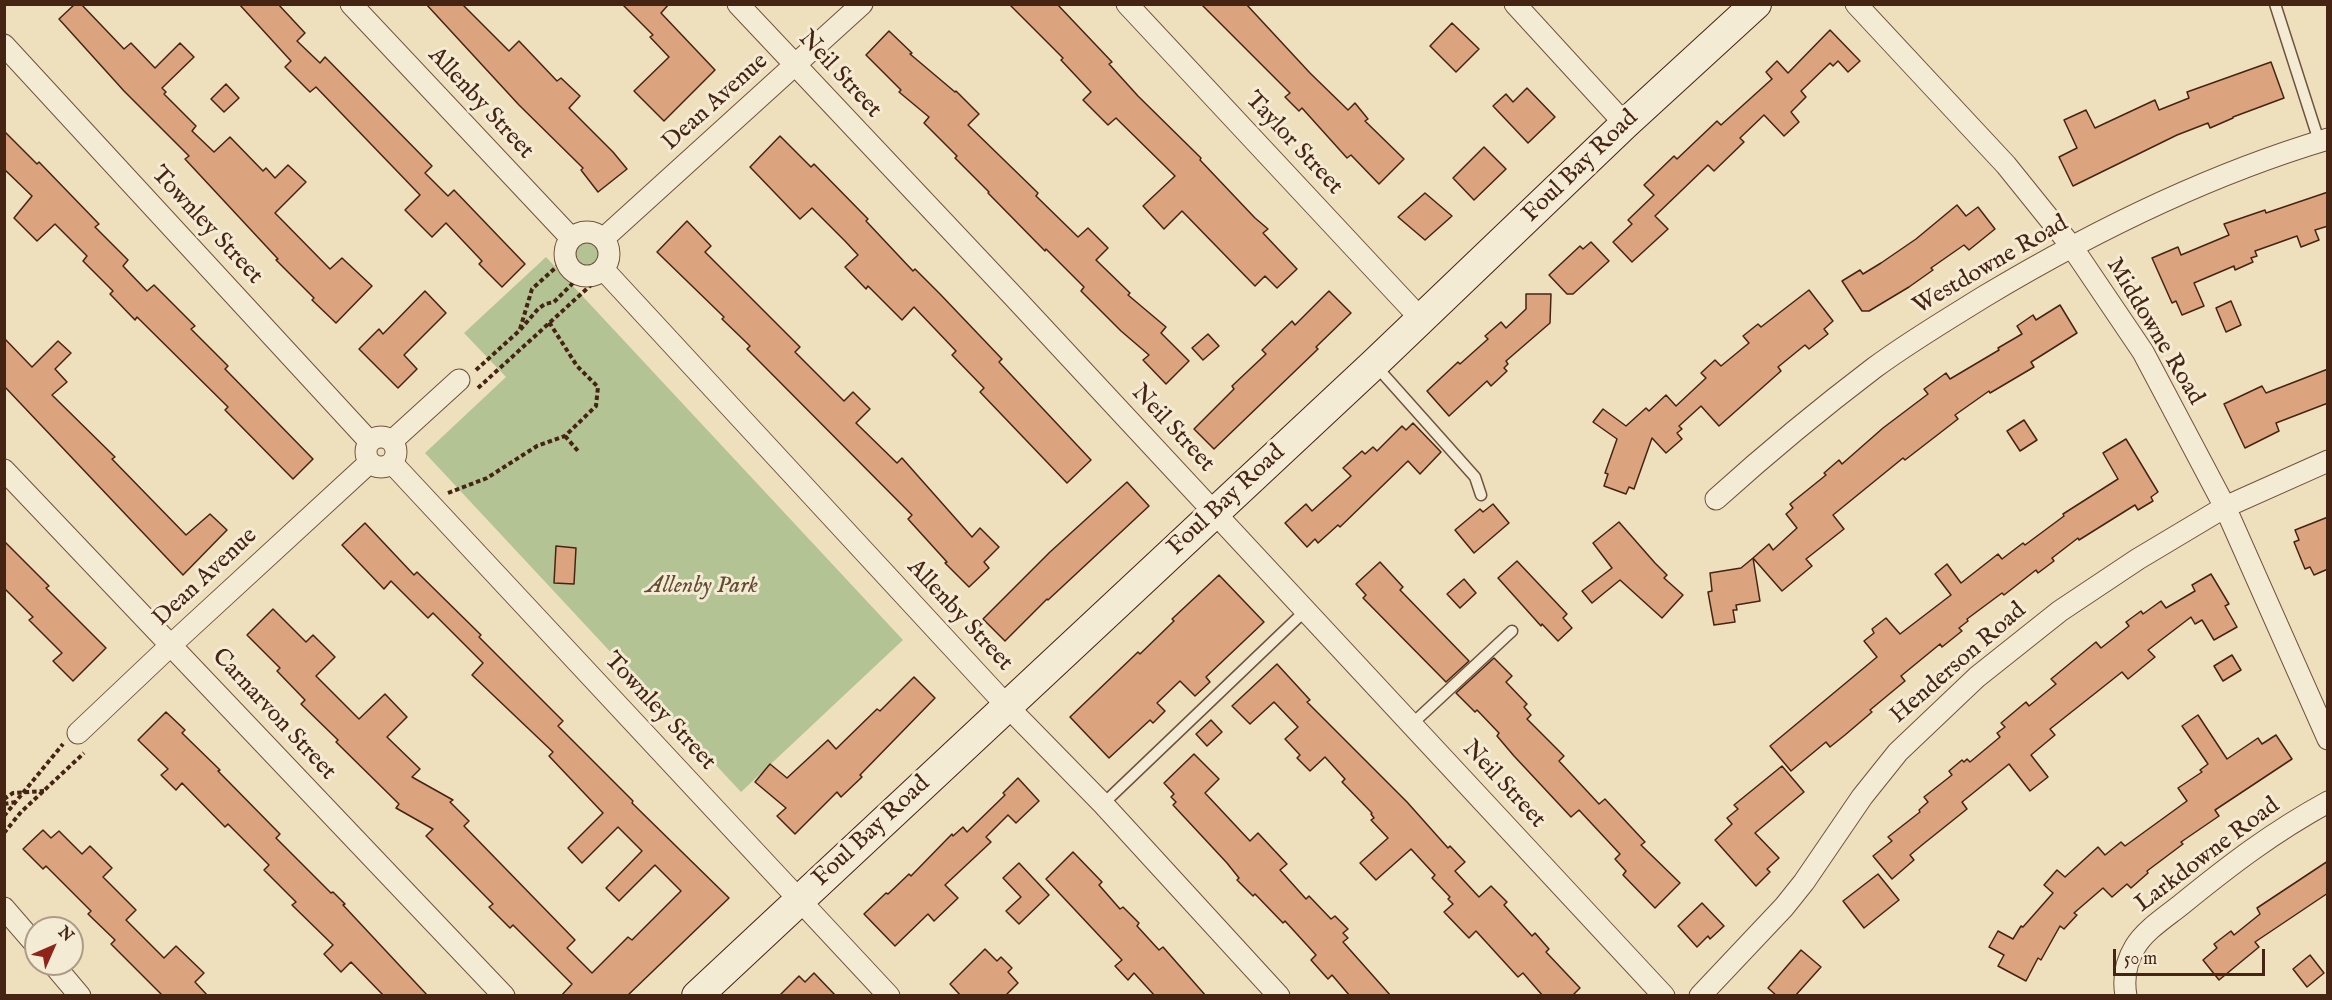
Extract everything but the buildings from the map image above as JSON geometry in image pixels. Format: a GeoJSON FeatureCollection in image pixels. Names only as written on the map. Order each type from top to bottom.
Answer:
{"type":"FeatureCollection","features":[{"type":"Feature","properties":{"kind":"main road","name":"Foul Bay Road"},"geometry":{"type":"LineString","coordinates":[[697,996],[1421,319],[1625,124],[1756,4]]}},
{"type":"Feature","properties":{"kind":"street","name":"Allenby Street"},"geometry":{"type":"LineString","coordinates":[[351,4],[571,238]]}},
{"type":"Feature","properties":{"kind":"street","name":"Neil Street"},"geometry":{"type":"LineString","coordinates":[[738,4],[1215,512],[1664,996]]}},
{"type":"Feature","properties":{"kind":"street","name":"Dean Avenue"},"geometry":{"type":"LineString","coordinates":[[603,239],[862,4]]}},
{"type":"Feature","properties":{"kind":"street","name":"Taylor Street"},"geometry":{"type":"LineString","coordinates":[[1127,4],[1421,319]]}},
{"type":"Feature","properties":{"kind":"street"},"geometry":{"type":"LineString","coordinates":[[1515,4],[1625,124]]}},
{"type":"Feature","properties":{"kind":"street","name":"Middowne Road"},"geometry":{"type":"LineString","coordinates":[[1856,4],[2006,165],[2072,247],[2143,352],[2225,507],[2328,739]]}},
{"type":"Feature","properties":{"kind":"street","name":"Townley Street"},"geometry":{"type":"LineString","coordinates":[[4,45],[370,452]]}},
{"type":"Feature","properties":{"kind":"street","name":"Westdowne Road"},"geometry":{"type":"LineString","coordinates":[[1716,499],[1758,461],[1876,367],[1943,322],[2029,270],[2194,188],[2277,154],[2323,140]]}},
{"type":"Feature","properties":{"kind":"street"},"geometry":{"type":"LineString","coordinates":[[581,232],[592,233],[603,239],[608,248],[605,272],[593,276],[581,275],[570,269],[565,259],[565,248],[571,238],[581,232]]}},
{"type":"Feature","properties":{"kind":"street","name":"Allenby Street"},"geometry":{"type":"LineString","coordinates":[[605,272],[1007,706],[1103,804],[1279,996]]}},
{"type":"Feature","properties":{"kind":"street"},"geometry":{"type":"LineString","coordinates":[[392,441],[459,381]]}},
{"type":"Feature","properties":{"kind":"street"},"geometry":{"type":"LineString","coordinates":[[381,436],[392,441],[396,448],[396,456],[392,463],[381,467],[370,452],[381,436]]}},
{"type":"Feature","properties":{"kind":"street","name":"Dean Avenue"},"geometry":{"type":"LineString","coordinates":[[78,733],[370,452]]}},
{"type":"Feature","properties":{"kind":"street","name":"Henderson Road"},"geometry":{"type":"LineString","coordinates":[[1700,996],[1784,907],[1804,882],[1862,797],[1898,752],[1977,676],[2060,611],[2138,559],[2225,507],[2328,461]]}},
{"type":"Feature","properties":{"kind":"street","name":"Townley Street"},"geometry":{"type":"LineString","coordinates":[[392,463],[889,996]]}},
{"type":"Feature","properties":{"kind":"street","name":"Carnarvon Street"},"geometry":{"type":"LineString","coordinates":[[4,471],[504,996]]}},
{"type":"Feature","properties":{"kind":"street","name":"Larkdowne Road"},"geometry":{"type":"LineString","coordinates":[[2126,996],[2124,985],[2127,966],[2135,946],[2153,927],[2254,847],[2286,825],[2328,802]]}},
{"type":"Feature","properties":{"kind":"street"},"geometry":{"type":"LineString","coordinates":[[4,908],[24,931]]}},
{"type":"Feature","properties":{"kind":"street"},"geometry":{"type":"LineString","coordinates":[[63,976],[80,996]]}},
{"type":"Feature","properties":{"kind":"lane"},"geometry":{"type":"LineString","coordinates":[[2275,4],[2323,140]]}},
{"type":"Feature","properties":{"kind":"lane"},"geometry":{"type":"LineString","coordinates":[[1374,363],[1474,477],[1481,495]]}},
{"type":"Feature","properties":{"kind":"lane"},"geometry":{"type":"LineString","coordinates":[[1103,804],[1306,610]]}},
{"type":"Feature","properties":{"kind":"lane"},"geometry":{"type":"LineString","coordinates":[[1412,724],[1512,631]]}},
{"type":"Feature","properties":{"kind":"path"},"geometry":{"type":"LineString","coordinates":[[520,330],[532,289],[565,259]]}},
{"type":"Feature","properties":{"kind":"path"},"geometry":{"type":"LineString","coordinates":[[581,275],[554,302],[538,309],[520,330],[481,367],[459,381],[474,392],[585,287],[605,272]]}},
{"type":"Feature","properties":{"kind":"path"},"geometry":{"type":"LineString","coordinates":[[427,500],[487,478],[537,447],[565,436],[596,406],[598,387],[577,366],[549,322]]}},
{"type":"Feature","properties":{"kind":"path"},"geometry":{"type":"LineString","coordinates":[[565,436],[578,450]]}},
{"type":"Feature","properties":{"kind":"path"},"geometry":{"type":"LineString","coordinates":[[4,816],[68,738],[78,733]]}},
{"type":"Feature","properties":{"kind":"path"},"geometry":{"type":"LineString","coordinates":[[4,798],[14,793],[44,791]]}},
{"type":"Feature","properties":{"kind":"path"},"geometry":{"type":"LineString","coordinates":[[4,804],[17,802]]}},
{"type":"Feature","properties":{"kind":"green space"},"geometry":{"type":"Polygon","coordinates":[[[587,241],[596,245],[600,254],[596,263],[587,267],[578,263],[574,254],[578,245],[587,241]]]}},
{"type":"Feature","properties":{"kind":"green space","name":"Allenby Park"},"geometry":{"type":"Polygon","coordinates":[[[546,257],[903,640],[741,792],[425,453],[506,377],[464,333],[546,257]]]}}]}
